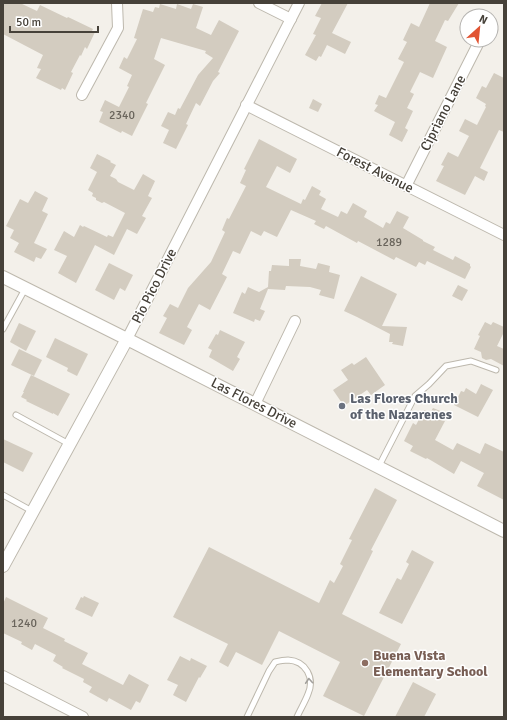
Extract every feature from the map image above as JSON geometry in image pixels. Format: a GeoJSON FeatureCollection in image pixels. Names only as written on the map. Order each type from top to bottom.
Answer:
{"type":"FeatureCollection","features":[{"type":"Feature","properties":{"kind":"street"},"geometry":{"type":"LineString","coordinates":[[82,95],[118,28],[117,3]]}},
{"type":"Feature","properties":{"kind":"street"},"geometry":{"type":"LineString","coordinates":[[259,3],[291,18]]}},
{"type":"Feature","properties":{"kind":"street","name":"Pio Pico Drive"},"geometry":{"type":"LineString","coordinates":[[3,566],[127,339],[298,3]]}},
{"type":"Feature","properties":{"kind":"street","name":"Cipriano Lane"},"geometry":{"type":"LineString","coordinates":[[406,186],[476,48]]}},
{"type":"Feature","properties":{"kind":"street","name":"Forest Avenue"},"geometry":{"type":"LineString","coordinates":[[246,105],[504,235]]}},
{"type":"Feature","properties":{"kind":"street","name":"Las Flores Drive"},"geometry":{"type":"LineString","coordinates":[[3,277],[504,531]]}},
{"type":"Feature","properties":{"kind":"street"},"geometry":{"type":"LineString","coordinates":[[255,404],[295,321]]}},
{"type":"Feature","properties":{"kind":"street"},"geometry":{"type":"LineString","coordinates":[[3,676],[83,717]]}},
{"type":"Feature","properties":{"kind":"lane"},"geometry":{"type":"LineString","coordinates":[[3,329],[26,288]]}},
{"type":"Feature","properties":{"kind":"lane"},"geometry":{"type":"LineString","coordinates":[[378,467],[415,396],[446,366],[470,361],[496,370]]}},
{"type":"Feature","properties":{"kind":"lane"},"geometry":{"type":"LineString","coordinates":[[16,415],[70,444]]}},
{"type":"Feature","properties":{"kind":"lane"},"geometry":{"type":"LineString","coordinates":[[3,495],[33,512]]}},
{"type":"Feature","properties":{"kind":"lane"},"geometry":{"type":"LineString","coordinates":[[247,717],[275,662],[286,660],[298,662],[306,669],[311,679],[309,693],[297,717]]}},
{"type":"Feature","properties":{"kind":"building"},"geometry":{"type":"Polygon","coordinates":[[[3,3],[20,3],[37,11],[40,5],[93,29],[92,31],[95,32],[87,49],[85,47],[71,72],[73,73],[65,90],[62,88],[61,90],[36,78],[41,69],[37,68],[43,55],[3,34],[3,3]]]}},
{"type":"Feature","properties":{"kind":"building"},"geometry":{"type":"Polygon","coordinates":[[[322,3],[348,3],[332,33],[351,42],[345,54],[327,45],[321,57],[319,56],[316,61],[305,55],[316,35],[313,34],[321,18],[315,16],[322,3]]]}},
{"type":"Feature","properties":{"kind":"building"},"geometry":{"type":"Polygon","coordinates":[[[430,3],[459,3],[448,21],[445,20],[435,41],[447,47],[433,78],[420,72],[410,92],[414,94],[407,108],[413,111],[405,128],[408,130],[402,142],[389,135],[395,122],[374,111],[378,105],[375,104],[379,95],[386,98],[404,62],[398,59],[407,42],[403,40],[411,23],[419,27],[430,3]]]}},
{"type":"Feature","properties":{"kind":"building"},"geometry":{"type":"Polygon","coordinates":[[[160,4],[176,9],[177,4],[191,9],[193,4],[203,7],[196,28],[211,35],[219,20],[239,31],[218,72],[220,73],[213,81],[200,106],[196,103],[186,124],[188,125],[176,149],[163,143],[169,130],[161,126],[168,112],[175,115],[178,108],[180,109],[198,75],[213,58],[205,53],[206,51],[161,38],[154,59],[165,65],[146,103],[148,104],[132,136],[122,131],[121,133],[99,122],[103,112],[100,111],[105,100],[119,107],[129,87],[127,86],[132,75],[119,68],[124,57],[127,59],[137,39],[134,38],[143,9],[153,12],[155,7],[159,8],[160,4]]]}},
{"type":"Feature","properties":{"kind":"building"},"geometry":{"type":"Polygon","coordinates":[[[494,73],[504,78],[504,132],[499,130],[480,168],[488,172],[484,181],[475,176],[465,195],[436,181],[444,166],[441,165],[448,152],[458,157],[469,136],[459,131],[465,119],[477,125],[486,104],[476,98],[482,86],[486,88],[494,73]]]}},
{"type":"Feature","properties":{"kind":"building"},"geometry":{"type":"Polygon","coordinates":[[[313,99],[322,104],[318,112],[309,108],[313,99]]]}},
{"type":"Feature","properties":{"kind":"building"},"geometry":{"type":"Polygon","coordinates":[[[259,139],[297,159],[290,173],[277,166],[266,187],[301,204],[303,199],[305,200],[312,186],[321,191],[319,195],[326,199],[321,209],[338,217],[341,211],[347,214],[353,203],[367,211],[364,217],[383,228],[386,222],[390,224],[397,211],[409,217],[403,228],[435,247],[433,250],[453,260],[455,256],[470,264],[471,267],[465,279],[427,261],[425,265],[419,262],[416,267],[396,257],[394,260],[358,241],[357,243],[326,226],[324,229],[314,224],[316,221],[291,210],[277,237],[264,231],[261,236],[251,231],[240,254],[233,251],[222,274],[227,277],[210,310],[199,304],[187,327],[192,330],[184,345],[159,333],[167,318],[163,316],[170,304],[178,308],[188,288],[211,262],[225,232],[222,230],[227,218],[229,219],[246,186],[240,183],[246,170],[244,169],[259,139]]]}},
{"type":"Feature","properties":{"kind":"building"},"geometry":{"type":"Polygon","coordinates":[[[97,154],[116,165],[110,176],[134,190],[143,174],[155,181],[148,196],[152,198],[142,216],[146,218],[137,234],[127,229],[114,255],[95,245],[76,283],[58,273],[67,256],[54,250],[64,231],[74,237],[80,225],[107,237],[108,235],[113,237],[125,213],[104,202],[102,203],[96,200],[96,198],[92,196],[93,193],[88,190],[97,172],[90,168],[97,154]]]}},
{"type":"Feature","properties":{"kind":"building"},"geometry":{"type":"Polygon","coordinates":[[[35,191],[48,198],[42,211],[48,214],[34,243],[47,249],[41,259],[36,257],[34,262],[14,252],[19,243],[10,238],[14,230],[6,226],[20,199],[28,203],[35,191]]]}},
{"type":"Feature","properties":{"kind":"building"},"geometry":{"type":"Polygon","coordinates":[[[289,259],[301,259],[300,266],[316,269],[318,263],[330,266],[329,272],[340,275],[334,299],[319,295],[321,290],[310,287],[286,286],[285,290],[268,289],[260,309],[265,311],[260,321],[255,319],[254,322],[233,313],[242,292],[245,294],[248,287],[259,292],[268,287],[269,271],[271,271],[272,265],[289,266],[289,259]]]}},
{"type":"Feature","properties":{"kind":"building"},"geometry":{"type":"Polygon","coordinates":[[[109,263],[133,275],[125,291],[120,288],[114,300],[95,290],[109,263]]]}},
{"type":"Feature","properties":{"kind":"building"},"geometry":{"type":"Polygon","coordinates":[[[361,276],[397,294],[382,326],[407,327],[403,346],[392,344],[393,342],[389,342],[390,334],[344,311],[361,276]]]}},
{"type":"Feature","properties":{"kind":"building"},"geometry":{"type":"Polygon","coordinates":[[[458,285],[468,290],[462,301],[452,296],[458,285]]]}},
{"type":"Feature","properties":{"kind":"building"},"geometry":{"type":"Polygon","coordinates":[[[485,322],[491,325],[493,322],[504,327],[504,332],[497,346],[504,349],[504,366],[491,359],[486,360],[482,358],[481,352],[474,349],[480,336],[478,335],[485,322]]]}},
{"type":"Feature","properties":{"kind":"building"},"geometry":{"type":"Polygon","coordinates":[[[19,323],[36,331],[26,351],[10,342],[19,323]]]}},
{"type":"Feature","properties":{"kind":"building"},"geometry":{"type":"Polygon","coordinates":[[[220,330],[245,342],[237,357],[240,359],[233,371],[209,357],[212,350],[208,348],[220,330]]]}},
{"type":"Feature","properties":{"kind":"building"},"geometry":{"type":"Polygon","coordinates":[[[55,338],[88,354],[77,376],[67,371],[68,368],[46,357],[55,338]]]}},
{"type":"Feature","properties":{"kind":"building"},"geometry":{"type":"Polygon","coordinates":[[[19,349],[42,360],[34,376],[11,365],[19,349]]]}},
{"type":"Feature","properties":{"kind":"building"},"geometry":{"type":"Polygon","coordinates":[[[366,357],[385,385],[371,395],[367,390],[344,406],[333,390],[348,380],[341,370],[352,363],[354,365],[366,357]]]}},
{"type":"Feature","properties":{"kind":"building"},"geometry":{"type":"Polygon","coordinates":[[[31,375],[70,394],[58,416],[26,401],[27,400],[21,397],[31,375]]]}},
{"type":"Feature","properties":{"kind":"building"},"geometry":{"type":"Polygon","coordinates":[[[481,384],[493,390],[478,417],[454,405],[461,391],[464,392],[466,388],[476,394],[481,384]]]}},
{"type":"Feature","properties":{"kind":"building"},"geometry":{"type":"Polygon","coordinates":[[[433,408],[443,412],[440,419],[445,421],[435,440],[453,450],[457,443],[480,454],[485,443],[504,452],[504,500],[477,486],[484,473],[461,461],[454,474],[427,458],[426,459],[410,451],[413,446],[404,441],[413,423],[416,425],[424,410],[430,413],[433,408]]]}},
{"type":"Feature","properties":{"kind":"building"},"geometry":{"type":"Polygon","coordinates":[[[3,439],[33,453],[23,472],[3,462],[3,439]]]}},
{"type":"Feature","properties":{"kind":"building"},"geometry":{"type":"Polygon","coordinates":[[[375,488],[397,500],[371,550],[373,551],[342,614],[401,644],[364,716],[323,696],[340,662],[279,631],[262,665],[236,652],[228,667],[219,662],[228,644],[173,617],[209,547],[319,603],[330,580],[334,583],[343,566],[340,564],[352,540],[349,539],[375,488]]]}},
{"type":"Feature","properties":{"kind":"building"},"geometry":{"type":"Polygon","coordinates":[[[412,550],[434,562],[402,624],[379,613],[397,578],[401,580],[409,564],[406,562],[412,550]]]}},
{"type":"Feature","properties":{"kind":"building"},"geometry":{"type":"Polygon","coordinates":[[[84,596],[99,603],[92,617],[75,609],[81,597],[83,598],[84,596]]]}},
{"type":"Feature","properties":{"kind":"building"},"geometry":{"type":"Polygon","coordinates":[[[6,597],[48,618],[43,628],[88,653],[82,664],[123,685],[129,674],[149,685],[140,703],[136,701],[131,710],[109,698],[107,702],[89,692],[92,687],[83,682],[84,679],[62,668],[63,667],[53,661],[56,655],[35,644],[32,650],[21,644],[22,642],[3,633],[3,604],[6,597]]]}},
{"type":"Feature","properties":{"kind":"building"},"geometry":{"type":"Polygon","coordinates":[[[180,656],[190,661],[191,658],[207,666],[200,678],[199,677],[186,702],[173,695],[178,685],[167,680],[180,656]]]}},
{"type":"Feature","properties":{"kind":"building"},"geometry":{"type":"Polygon","coordinates":[[[413,682],[436,694],[424,717],[395,717],[413,682]]]}},
{"type":"Feature","properties":{"kind":"place","name":"Las Flores Church of the Nazarenes"},"geometry":{"type":"Point","coordinates":[342,406]}},
{"type":"Feature","properties":{"kind":"place","name":"Buena Vista Elementary School"},"geometry":{"type":"Point","coordinates":[365,663]}}]}
